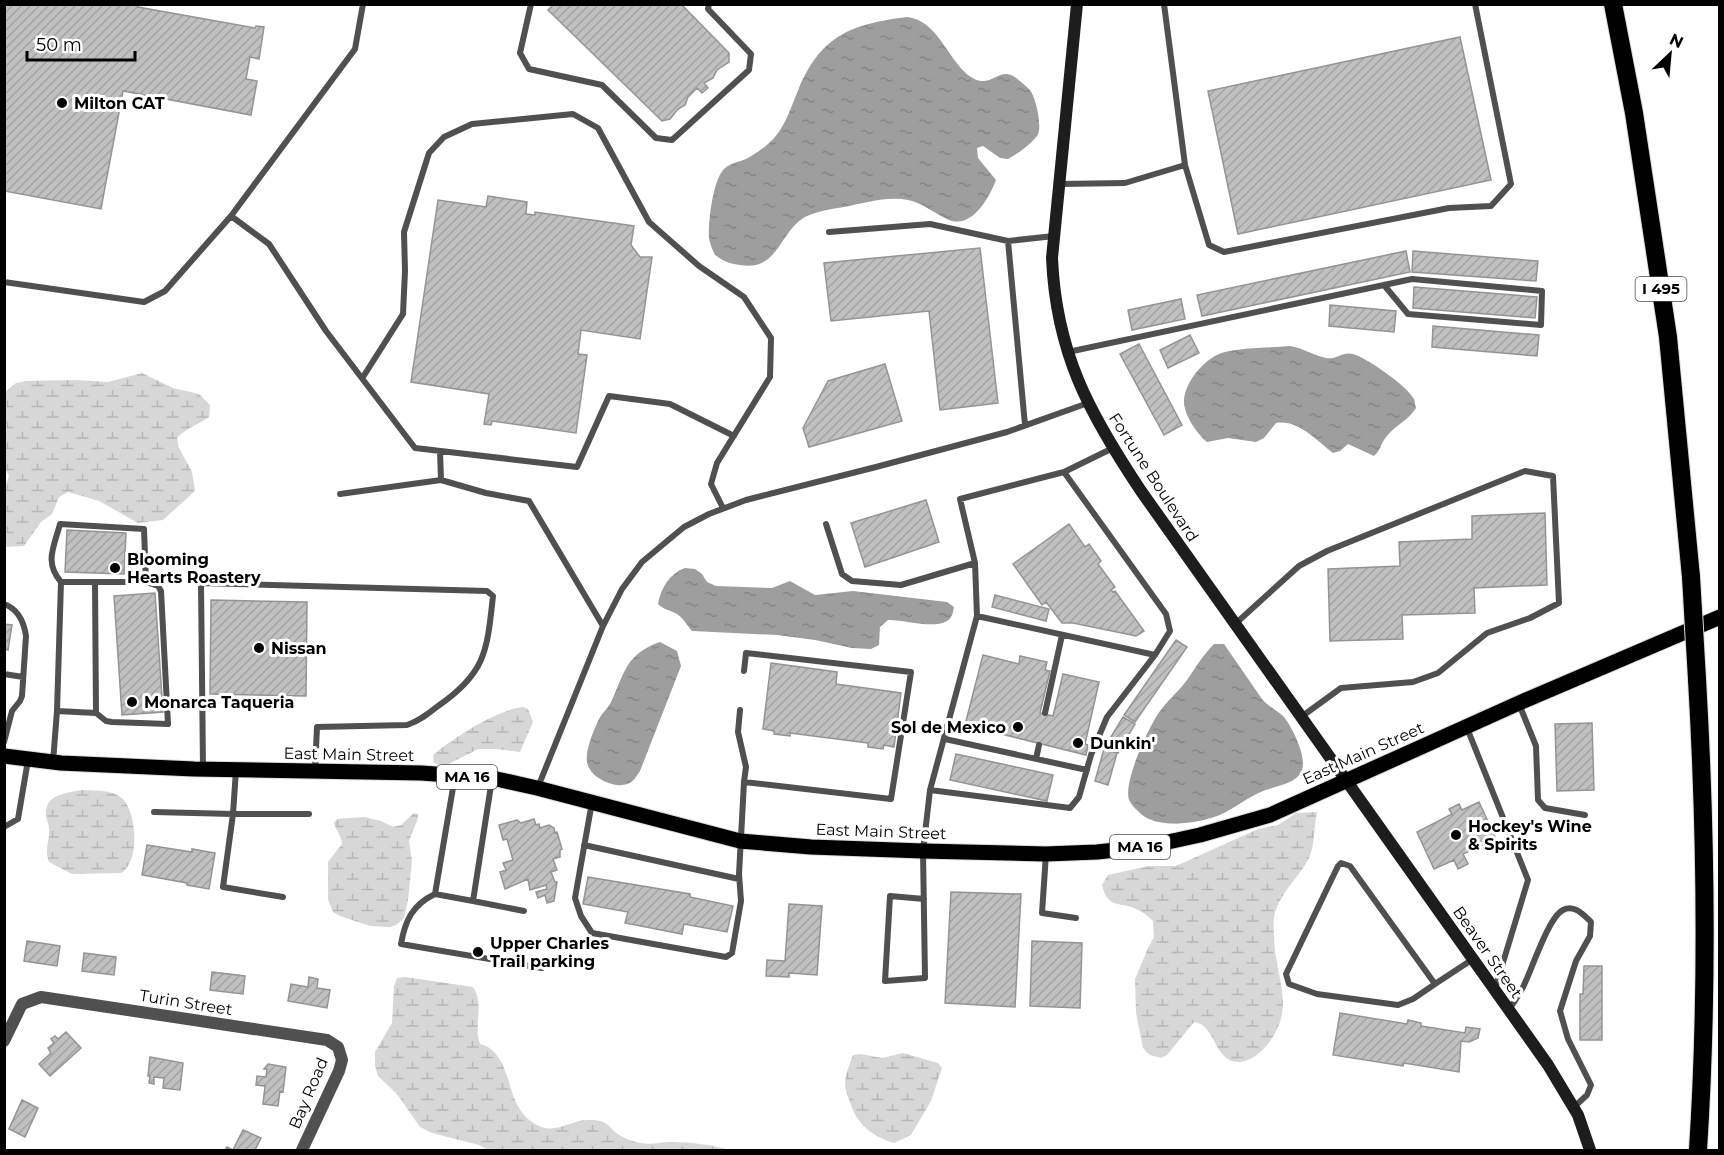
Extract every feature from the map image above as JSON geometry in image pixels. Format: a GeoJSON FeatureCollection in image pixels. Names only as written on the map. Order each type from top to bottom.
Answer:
{"type":"FeatureCollection","features":[{"type":"Feature","properties":{"kind":"highway","name":"I 495"},"geometry":{"type":"LineString","coordinates":[[1613,4],[1634,113],[1666,326],[1691,577],[1697,679],[1704,901],[1698,1150]]}},
{"type":"Feature","properties":{"kind":"main road","name":"Fortune Boulevard"},"geometry":{"type":"LineString","coordinates":[[1077,4],[1052,258],[1054,292],[1067,352],[1088,403],[1113,448],[1141,491],[1234,626],[1346,780]]}},
{"type":"Feature","properties":{"kind":"main road","name":"East Main Street"},"geometry":{"type":"LineString","coordinates":[[4,756],[53,762],[203,769],[492,778],[740,841],[811,847],[923,851],[1046,854],[1097,852],[1145,847],[1200,835],[1270,815],[1519,703],[1719,617]]}},
{"type":"Feature","properties":{"kind":"main road","name":"Beaver Street"},"geometry":{"type":"LineString","coordinates":[[1346,780],[1548,1065],[1574,1107],[1590,1150]]}},
{"type":"Feature","properties":{"kind":"street","name":"Turin Street"},"geometry":{"type":"LineString","coordinates":[[4,1041],[22,1004],[27,1000],[41,997],[327,1040],[338,1047]]}},
{"type":"Feature","properties":{"kind":"street","name":"Bay Road"},"geometry":{"type":"LineString","coordinates":[[302,1150],[339,1071],[342,1060],[338,1047]]}},
{"type":"Feature","properties":{"kind":"lane"},"geometry":{"type":"LineString","coordinates":[[4,282],[144,302],[165,291],[231,216],[355,49],[363,4]]}},
{"type":"Feature","properties":{"kind":"lane"},"geometry":{"type":"LineString","coordinates":[[531,4],[520,53],[529,69],[602,85],[656,138],[672,140],[749,70],[751,54],[708,9],[709,4]]}},
{"type":"Feature","properties":{"kind":"lane"},"geometry":{"type":"LineString","coordinates":[[1164,4],[1185,165],[1209,245],[1224,252],[1449,208],[1491,207],[1511,184],[1475,4]]}},
{"type":"Feature","properties":{"kind":"lane"},"geometry":{"type":"LineString","coordinates":[[363,377],[403,314],[404,232],[429,153],[444,137],[472,124],[573,114],[598,128],[649,222],[699,266],[744,297],[771,338],[771,376],[717,463],[711,484],[723,508]]}},
{"type":"Feature","properties":{"kind":"lane"},"geometry":{"type":"LineString","coordinates":[[1059,184],[1125,183],[1185,165]]}},
{"type":"Feature","properties":{"kind":"lane"},"geometry":{"type":"LineString","coordinates":[[231,216],[269,244],[326,331],[415,448],[577,467],[609,396],[670,404],[734,436]]}},
{"type":"Feature","properties":{"kind":"lane"},"geometry":{"type":"LineString","coordinates":[[829,232],[930,224],[1008,241],[1054,236]]}},
{"type":"Feature","properties":{"kind":"lane"},"geometry":{"type":"LineString","coordinates":[[1008,241],[1025,425]]}},
{"type":"Feature","properties":{"kind":"lane"},"geometry":{"type":"LineString","coordinates":[[1067,352],[1412,279],[1542,291],[1541,325],[1407,314],[1384,285]]}},
{"type":"Feature","properties":{"kind":"lane"},"geometry":{"type":"LineString","coordinates":[[537,788],[603,626],[622,589],[642,562],[684,527],[723,508],[746,500],[876,468],[1025,425],[1088,403]]}},
{"type":"Feature","properties":{"kind":"lane"},"geometry":{"type":"LineString","coordinates":[[924,899],[890,897],[885,981],[925,978],[924,899],[923,851],[930,790],[977,616],[975,563],[960,499],[1064,472],[1113,448]]}},
{"type":"Feature","properties":{"kind":"lane"},"geometry":{"type":"LineString","coordinates":[[440,451],[441,480]]}},
{"type":"Feature","properties":{"kind":"lane"},"geometry":{"type":"LineString","coordinates":[[1234,626],[1299,566],[1327,551],[1525,471],[1552,476],[1559,603],[1530,618],[1487,633],[1438,673],[1413,682],[1341,688],[1300,717]]}},
{"type":"Feature","properties":{"kind":"lane"},"geometry":{"type":"LineString","coordinates":[[930,790],[1070,808],[1079,797],[1107,717],[1155,655],[1170,631],[1166,614],[1064,472]]}},
{"type":"Feature","properties":{"kind":"lane"},"geometry":{"type":"LineString","coordinates":[[340,494],[441,480],[486,493],[529,501],[603,626]]}},
{"type":"Feature","properties":{"kind":"lane"},"geometry":{"type":"LineString","coordinates":[[53,762],[61,582],[53,570],[51,558],[60,524],[144,529],[146,582]]}},
{"type":"Feature","properties":{"kind":"lane"},"geometry":{"type":"LineString","coordinates":[[826,524],[842,574],[852,581],[901,585],[975,563]]}},
{"type":"Feature","properties":{"kind":"lane"},"geometry":{"type":"LineString","coordinates":[[57,711],[96,713],[106,721],[112,722],[168,724],[161,591],[153,584],[146,582],[61,582]]}},
{"type":"Feature","properties":{"kind":"lane"},"geometry":{"type":"LineString","coordinates":[[95,582],[96,713]]}},
{"type":"Feature","properties":{"kind":"lane"},"geometry":{"type":"LineString","coordinates":[[203,769],[201,584],[330,586],[487,591],[491,593],[493,596],[488,645],[472,678],[445,702],[416,722],[406,725],[317,727],[315,772]]}},
{"type":"Feature","properties":{"kind":"lane"},"geometry":{"type":"LineString","coordinates":[[4,604],[17,612],[25,628],[26,636],[20,701],[8,711],[4,742]]}},
{"type":"Feature","properties":{"kind":"lane"},"geometry":{"type":"LineString","coordinates":[[977,616],[1155,655]]}},
{"type":"Feature","properties":{"kind":"lane"},"geometry":{"type":"LineString","coordinates":[[1045,713],[1062,635]]}},
{"type":"Feature","properties":{"kind":"lane"},"geometry":{"type":"LineString","coordinates":[[744,671],[746,653],[911,672],[891,798],[744,782]]}},
{"type":"Feature","properties":{"kind":"lane"},"geometry":{"type":"LineString","coordinates":[[4,674],[23,676]]}},
{"type":"Feature","properties":{"kind":"lane"},"geometry":{"type":"LineString","coordinates":[[1519,703],[1536,746],[1539,800],[1545,808],[1585,815]]}},
{"type":"Feature","properties":{"kind":"lane"},"geometry":{"type":"LineString","coordinates":[[592,802],[575,898],[581,916],[592,933],[726,957],[732,953],[741,901],[740,841],[746,767],[738,732],[740,710]]}},
{"type":"Feature","properties":{"kind":"lane"},"geometry":{"type":"LineString","coordinates":[[1467,726],[1528,880],[1495,990]]}},
{"type":"Feature","properties":{"kind":"lane"},"geometry":{"type":"LineString","coordinates":[[945,739],[1087,770]]}},
{"type":"Feature","properties":{"kind":"lane"},"geometry":{"type":"LineString","coordinates":[[1036,759],[1039,745]]}},
{"type":"Feature","properties":{"kind":"lane"},"geometry":{"type":"LineString","coordinates":[[4,827],[18,819],[28,759]]}},
{"type":"Feature","properties":{"kind":"lane"},"geometry":{"type":"LineString","coordinates":[[236,770],[224,887],[283,897]]}},
{"type":"Feature","properties":{"kind":"lane"},"geometry":{"type":"LineString","coordinates":[[435,894],[455,776]]}},
{"type":"Feature","properties":{"kind":"lane"},"geometry":{"type":"LineString","coordinates":[[473,901],[492,778]]}},
{"type":"Feature","properties":{"kind":"lane"},"geometry":{"type":"LineString","coordinates":[[154,812],[309,814]]}},
{"type":"Feature","properties":{"kind":"lane"},"geometry":{"type":"LineString","coordinates":[[584,845],[740,879]]}},
{"type":"Feature","properties":{"kind":"lane"},"geometry":{"type":"LineString","coordinates":[[1046,854],[1042,913],[1076,918]]}},
{"type":"Feature","properties":{"kind":"lane"},"geometry":{"type":"LineString","coordinates":[[1435,984],[1350,866],[1341,863],[1286,974],[1289,984],[1317,994],[1398,1005],[1413,999],[1473,959]]}},
{"type":"Feature","properties":{"kind":"lane"},"geometry":{"type":"LineString","coordinates":[[524,911],[435,894],[423,900],[410,914],[401,944],[542,968]]}},
{"type":"Feature","properties":{"kind":"lane"},"geometry":{"type":"LineString","coordinates":[[1509,1010],[1522,989],[1557,914],[1564,909],[1572,908],[1580,911],[1591,921],[1590,936],[1576,962],[1560,1011],[1568,1039],[1591,1084],[1587,1095],[1574,1107]]}},
{"type":"Feature","properties":{"kind":"green space"},"geometry":{"type":"Polygon","coordinates":[[[142,373],[173,388],[199,394],[210,405],[209,417],[177,438],[179,448],[192,472],[195,491],[163,520],[138,523],[99,501],[68,492],[59,497],[52,514],[41,522],[24,546],[5,547],[5,487],[9,476],[5,469],[5,392],[16,383],[26,381],[108,382],[142,373]]]}},
{"type":"Feature","properties":{"kind":"green space"},"geometry":{"type":"Polygon","coordinates":[[[523,707],[528,709],[533,722],[520,752],[478,749],[443,767],[434,763],[433,755],[463,733],[500,713],[523,707]]]}},
{"type":"Feature","properties":{"kind":"green space"},"geometry":{"type":"Polygon","coordinates":[[[82,790],[114,794],[123,799],[128,806],[134,826],[134,849],[127,868],[121,873],[72,874],[49,862],[47,853],[49,827],[46,816],[49,802],[58,796],[82,790]]]}},
{"type":"Feature","properties":{"kind":"green space"},"geometry":{"type":"Polygon","coordinates":[[[1317,812],[1309,858],[1280,900],[1274,917],[1275,950],[1283,1005],[1276,1031],[1267,1045],[1248,1060],[1231,1061],[1220,1051],[1207,1030],[1194,1022],[1167,1055],[1161,1058],[1150,1055],[1143,1048],[1136,1013],[1135,979],[1154,937],[1153,921],[1140,911],[1111,902],[1102,885],[1108,875],[1149,866],[1176,866],[1258,829],[1278,825],[1296,813],[1317,812]]]}},
{"type":"Feature","properties":{"kind":"green space"},"geometry":{"type":"Polygon","coordinates":[[[414,813],[418,814],[418,818],[409,841],[412,861],[404,918],[390,927],[370,926],[333,912],[328,899],[328,862],[342,844],[334,823],[337,819],[364,817],[393,827],[401,825],[414,813]]]}},
{"type":"Feature","properties":{"kind":"green space"},"geometry":{"type":"Polygon","coordinates":[[[405,977],[473,987],[479,1008],[478,1037],[480,1044],[491,1049],[499,1059],[515,1100],[528,1119],[539,1126],[557,1128],[595,1120],[605,1123],[618,1134],[638,1143],[687,1143],[731,1150],[488,1150],[479,1145],[432,1133],[420,1127],[397,1094],[378,1076],[375,1066],[375,1052],[392,1023],[394,986],[397,978],[405,977]]]}},
{"type":"Feature","properties":{"kind":"green space"},"geometry":{"type":"Polygon","coordinates":[[[903,1053],[938,1063],[942,1068],[931,1101],[911,1135],[894,1143],[872,1133],[861,1123],[853,1110],[846,1091],[845,1080],[853,1055],[861,1054],[882,1058],[903,1053]]]}},
{"type":"Feature","properties":{"kind":"water"},"geometry":{"type":"Polygon","coordinates":[[[907,17],[926,25],[934,32],[968,75],[982,81],[1001,75],[1011,75],[1032,93],[1038,112],[1039,132],[1027,146],[1008,159],[1000,158],[983,146],[977,148],[978,158],[996,180],[984,203],[972,216],[957,222],[908,200],[892,199],[824,210],[805,217],[796,224],[763,263],[753,266],[736,265],[715,255],[709,238],[710,211],[717,181],[725,168],[754,155],[775,137],[786,120],[808,70],[829,44],[855,28],[907,17]]]}},
{"type":"Feature","properties":{"kind":"water"},"geometry":{"type":"Polygon","coordinates":[[[1290,346],[1326,358],[1353,354],[1386,373],[1410,393],[1416,408],[1409,417],[1387,435],[1374,456],[1348,444],[1340,451],[1333,453],[1307,432],[1292,424],[1284,423],[1276,423],[1264,438],[1256,442],[1228,438],[1207,442],[1192,424],[1184,403],[1187,387],[1203,365],[1225,352],[1290,346]]]}},
{"type":"Feature","properties":{"kind":"water"},"geometry":{"type":"Polygon","coordinates":[[[685,568],[695,569],[707,582],[716,586],[772,588],[790,581],[815,595],[853,591],[947,602],[954,607],[953,614],[939,624],[888,620],[880,627],[879,645],[871,649],[852,648],[777,635],[692,631],[679,616],[658,604],[667,582],[674,574],[685,568]]]}},
{"type":"Feature","properties":{"kind":"water"},"geometry":{"type":"Polygon","coordinates":[[[660,642],[677,651],[681,666],[640,771],[629,783],[616,785],[609,783],[597,777],[587,762],[592,734],[600,717],[610,704],[630,662],[651,645],[660,642]]]}},
{"type":"Feature","properties":{"kind":"water"},"geometry":{"type":"Polygon","coordinates":[[[1214,644],[1224,644],[1262,699],[1287,721],[1301,750],[1302,770],[1291,781],[1256,794],[1218,816],[1175,824],[1156,821],[1141,814],[1129,800],[1128,792],[1133,768],[1160,711],[1214,644]]]}},
{"type":"Feature","properties":{"kind":"building","name":"Milton CAT"},"geometry":{"type":"Polygon","coordinates":[[[4,4],[138,4],[138,7],[255,28],[256,26],[264,27],[259,59],[250,57],[246,79],[257,81],[251,115],[123,91],[101,209],[4,191],[4,4]]]}},
{"type":"Feature","properties":{"kind":"building"},"geometry":{"type":"Polygon","coordinates":[[[554,4],[681,4],[729,53],[729,62],[717,70],[713,78],[704,83],[708,88],[702,93],[697,88],[688,97],[685,105],[678,109],[670,119],[662,121],[548,10],[554,4]]]}},
{"type":"Feature","properties":{"kind":"building"},"geometry":{"type":"Polygon","coordinates":[[[1460,37],[1491,180],[1238,234],[1208,91],[1460,37]]]}},
{"type":"Feature","properties":{"kind":"building"},"geometry":{"type":"Polygon","coordinates":[[[488,196],[527,202],[526,214],[535,215],[535,212],[634,226],[631,245],[640,257],[652,257],[640,339],[581,330],[578,354],[587,355],[576,433],[492,421],[491,425],[484,424],[489,394],[411,382],[438,200],[486,207],[488,196]]]}},
{"type":"Feature","properties":{"kind":"building"},"geometry":{"type":"Polygon","coordinates":[[[980,248],[998,403],[940,410],[929,311],[831,321],[824,263],[980,248]]]}},
{"type":"Feature","properties":{"kind":"building"},"geometry":{"type":"Polygon","coordinates":[[[1406,251],[1410,272],[1202,316],[1197,295],[1406,251]]]}},
{"type":"Feature","properties":{"kind":"building"},"geometry":{"type":"Polygon","coordinates":[[[1413,251],[1538,261],[1536,281],[1412,272],[1413,251]]]}},
{"type":"Feature","properties":{"kind":"building"},"geometry":{"type":"Polygon","coordinates":[[[1414,287],[1537,297],[1535,318],[1413,308],[1414,287]]]}},
{"type":"Feature","properties":{"kind":"building"},"geometry":{"type":"Polygon","coordinates":[[[1181,299],[1185,319],[1132,330],[1128,310],[1181,299]]]}},
{"type":"Feature","properties":{"kind":"building"},"geometry":{"type":"Polygon","coordinates":[[[1330,305],[1396,311],[1394,332],[1329,326],[1330,305]]]}},
{"type":"Feature","properties":{"kind":"building"},"geometry":{"type":"Polygon","coordinates":[[[1433,326],[1539,335],[1537,356],[1432,347],[1433,326]]]}},
{"type":"Feature","properties":{"kind":"building"},"geometry":{"type":"Polygon","coordinates":[[[1190,335],[1199,353],[1168,368],[1160,350],[1190,335]]]}},
{"type":"Feature","properties":{"kind":"building"},"geometry":{"type":"Polygon","coordinates":[[[1139,344],[1182,425],[1164,435],[1120,354],[1139,344]]]}},
{"type":"Feature","properties":{"kind":"building"},"geometry":{"type":"Polygon","coordinates":[[[885,364],[902,421],[809,447],[803,428],[828,381],[885,364]]]}},
{"type":"Feature","properties":{"kind":"building"},"geometry":{"type":"Polygon","coordinates":[[[926,500],[939,542],[865,567],[851,523],[926,500]]]}},
{"type":"Feature","properties":{"kind":"building"},"geometry":{"type":"Polygon","coordinates":[[[1545,513],[1547,585],[1474,588],[1475,613],[1402,615],[1403,639],[1330,641],[1328,569],[1400,566],[1399,542],[1472,539],[1472,516],[1545,513]]]}},
{"type":"Feature","properties":{"kind":"building"},"geometry":{"type":"Polygon","coordinates":[[[1069,524],[1085,547],[1089,544],[1101,561],[1098,564],[1115,587],[1111,590],[1115,591],[1144,631],[1136,636],[1073,623],[1062,623],[1046,602],[1042,605],[1013,564],[1069,524]]]}},
{"type":"Feature","properties":{"kind":"building"},"geometry":{"type":"Polygon","coordinates":[[[67,530],[126,533],[124,574],[65,572],[67,530]]]}},
{"type":"Feature","properties":{"kind":"building"},"geometry":{"type":"Polygon","coordinates":[[[155,593],[163,712],[122,715],[114,596],[155,593]]]}},
{"type":"Feature","properties":{"kind":"building"},"geometry":{"type":"Polygon","coordinates":[[[995,595],[1049,609],[1046,621],[992,607],[995,595]]]}},
{"type":"Feature","properties":{"kind":"building","name":"Nissan"},"geometry":{"type":"Polygon","coordinates":[[[211,600],[307,602],[306,696],[210,694],[211,600]]]}},
{"type":"Feature","properties":{"kind":"building"},"geometry":{"type":"Polygon","coordinates":[[[4,624],[12,625],[8,650],[4,649],[4,624]]]}},
{"type":"Feature","properties":{"kind":"building"},"geometry":{"type":"Polygon","coordinates":[[[1176,640],[1187,647],[1135,722],[1124,715],[1176,640]]]}},
{"type":"Feature","properties":{"kind":"building"},"geometry":{"type":"Polygon","coordinates":[[[983,655],[1019,664],[1020,656],[1047,662],[1045,670],[1050,671],[1040,713],[1053,716],[1063,674],[1099,682],[1085,744],[1088,745],[1086,755],[965,725],[983,655]]]}},
{"type":"Feature","properties":{"kind":"building"},"geometry":{"type":"Polygon","coordinates":[[[771,663],[837,672],[836,684],[901,693],[894,747],[884,745],[883,749],[868,747],[868,743],[790,733],[790,736],[774,734],[774,731],[763,729],[771,663]]]}},
{"type":"Feature","properties":{"kind":"building"},"geometry":{"type":"Polygon","coordinates":[[[1123,717],[1135,724],[1118,753],[1106,745],[1123,717]]]}},
{"type":"Feature","properties":{"kind":"building"},"geometry":{"type":"Polygon","coordinates":[[[1592,723],[1594,790],[1557,791],[1555,724],[1592,723]]]}},
{"type":"Feature","properties":{"kind":"building"},"geometry":{"type":"Polygon","coordinates":[[[1104,749],[1117,753],[1108,785],[1095,781],[1104,749]]]}},
{"type":"Feature","properties":{"kind":"building"},"geometry":{"type":"Polygon","coordinates":[[[956,754],[1053,775],[1047,801],[950,780],[956,754]]]}},
{"type":"Feature","properties":{"kind":"building","name":"Hockey's Wine & Spirits"},"geometry":{"type":"Polygon","coordinates":[[[1479,802],[1496,839],[1463,854],[1468,864],[1458,869],[1454,860],[1434,869],[1417,832],[1452,814],[1449,809],[1459,804],[1462,810],[1479,802]]]}},
{"type":"Feature","properties":{"kind":"building"},"geometry":{"type":"Polygon","coordinates":[[[534,819],[540,828],[549,825],[554,828],[562,849],[560,857],[553,859],[557,870],[551,872],[557,882],[554,901],[547,903],[545,895],[538,898],[536,892],[547,889],[546,885],[530,890],[528,879],[505,889],[500,872],[506,870],[503,863],[513,860],[507,839],[503,840],[499,825],[517,820],[521,823],[534,819]]]}},
{"type":"Feature","properties":{"kind":"building"},"geometry":{"type":"Polygon","coordinates":[[[147,845],[215,853],[209,889],[142,875],[147,845]]]}},
{"type":"Feature","properties":{"kind":"building"},"geometry":{"type":"Polygon","coordinates":[[[588,877],[690,894],[690,897],[733,906],[727,932],[684,924],[682,934],[625,923],[628,912],[583,904],[588,877]]]}},
{"type":"Feature","properties":{"kind":"building"},"geometry":{"type":"Polygon","coordinates":[[[951,892],[1021,894],[1015,1007],[945,1003],[951,892]]]}},
{"type":"Feature","properties":{"kind":"building"},"geometry":{"type":"Polygon","coordinates":[[[789,904],[822,906],[817,975],[789,973],[789,977],[766,976],[767,960],[785,961],[789,904]]]}},
{"type":"Feature","properties":{"kind":"building"},"geometry":{"type":"Polygon","coordinates":[[[27,941],[60,946],[57,966],[24,961],[27,941]]]}},
{"type":"Feature","properties":{"kind":"building"},"geometry":{"type":"Polygon","coordinates":[[[1032,941],[1082,943],[1080,1008],[1030,1006],[1032,941]]]}},
{"type":"Feature","properties":{"kind":"building"},"geometry":{"type":"Polygon","coordinates":[[[84,953],[116,957],[114,975],[82,971],[84,953]]]}},
{"type":"Feature","properties":{"kind":"building"},"geometry":{"type":"Polygon","coordinates":[[[1584,966],[1602,966],[1602,1040],[1580,1040],[1580,994],[1583,994],[1584,966]]]}},
{"type":"Feature","properties":{"kind":"building"},"geometry":{"type":"Polygon","coordinates":[[[212,972],[245,976],[243,994],[210,990],[212,972]]]}},
{"type":"Feature","properties":{"kind":"building"},"geometry":{"type":"Polygon","coordinates":[[[309,977],[318,979],[317,988],[330,990],[327,1008],[288,1001],[291,984],[308,987],[309,977]]]}},
{"type":"Feature","properties":{"kind":"building"},"geometry":{"type":"Polygon","coordinates":[[[1340,1013],[1407,1024],[1408,1020],[1421,1023],[1421,1026],[1465,1033],[1466,1027],[1480,1029],[1478,1038],[1469,1042],[1461,1041],[1459,1072],[1404,1063],[1403,1066],[1333,1055],[1340,1013]]]}},
{"type":"Feature","properties":{"kind":"building"},"geometry":{"type":"Polygon","coordinates":[[[66,1032],[81,1048],[50,1076],[39,1064],[51,1053],[48,1048],[54,1043],[51,1039],[55,1036],[58,1039],[66,1032]]]}},
{"type":"Feature","properties":{"kind":"building"},"geometry":{"type":"Polygon","coordinates":[[[150,1057],[183,1063],[180,1090],[163,1088],[164,1078],[154,1077],[154,1084],[149,1083],[150,1057]]]}},
{"type":"Feature","properties":{"kind":"building"},"geometry":{"type":"Polygon","coordinates":[[[268,1064],[286,1067],[283,1092],[280,1091],[278,1106],[263,1104],[265,1086],[256,1085],[257,1076],[266,1077],[267,1069],[264,1069],[268,1064]]]}},
{"type":"Feature","properties":{"kind":"building"},"geometry":{"type":"Polygon","coordinates":[[[22,1100],[38,1108],[25,1137],[9,1129],[22,1100]]]}},
{"type":"Feature","properties":{"kind":"building"},"geometry":{"type":"Polygon","coordinates":[[[243,1130],[261,1138],[255,1150],[233,1150],[243,1130]]]}},
{"type":"Feature","properties":{"kind":"place","name":"Milton CAT"},"geometry":{"type":"Point","coordinates":[62,103]}},
{"type":"Feature","properties":{"kind":"place","name":"Blooming Hearts Roastery"},"geometry":{"type":"Point","coordinates":[115,568]}},
{"type":"Feature","properties":{"kind":"place","name":"Nissan"},"geometry":{"type":"Point","coordinates":[259,648]}},
{"type":"Feature","properties":{"kind":"place","name":"Monarca Taqueria"},"geometry":{"type":"Point","coordinates":[132,702]}},
{"type":"Feature","properties":{"kind":"place","name":"Sol de Mexico"},"geometry":{"type":"Point","coordinates":[1018,727]}},
{"type":"Feature","properties":{"kind":"place","name":"Dunkin'"},"geometry":{"type":"Point","coordinates":[1078,743]}},
{"type":"Feature","properties":{"kind":"place","name":"Hockey's Wine & Spirits"},"geometry":{"type":"Point","coordinates":[1456,835]}},
{"type":"Feature","properties":{"kind":"place","name":"Upper Charles Trail parking"},"geometry":{"type":"Point","coordinates":[478,952]}}]}
